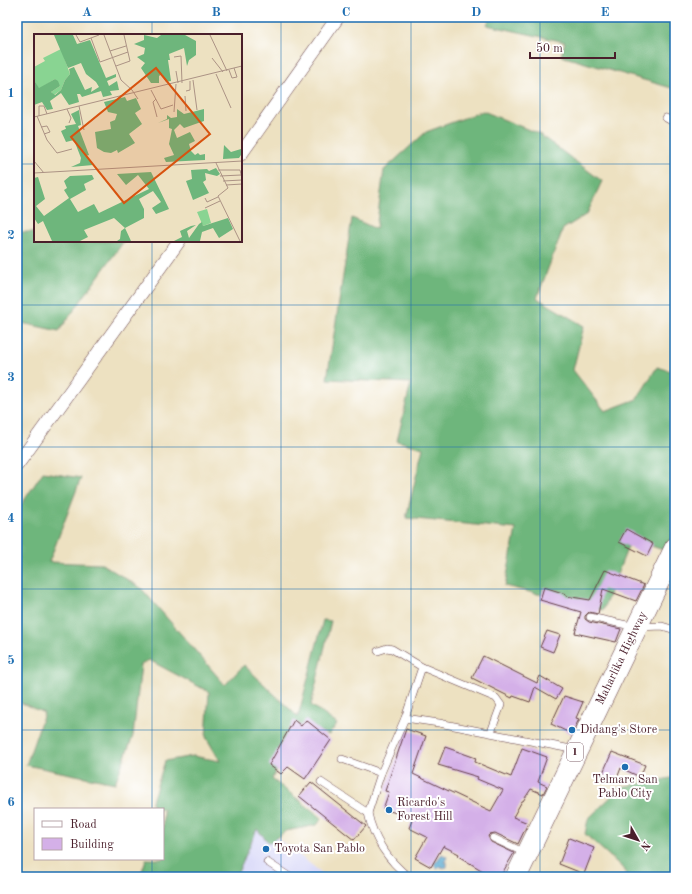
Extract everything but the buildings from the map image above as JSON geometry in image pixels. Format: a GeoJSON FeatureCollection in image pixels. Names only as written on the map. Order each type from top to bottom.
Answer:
{"type":"FeatureCollection","features":[{"type":"Feature","properties":{"kind":"main road","name":"Maharlika Highway"},"geometry":{"type":"LineString","coordinates":[[516,877],[576,750],[675,548]]}},
{"type":"Feature","properties":{"kind":"street"},"geometry":{"type":"LineString","coordinates":[[242,153],[338,17]]}},
{"type":"Feature","properties":{"kind":"street"},"geometry":{"type":"LineString","coordinates":[[17,465],[178,242]]}},
{"type":"Feature","properties":{"kind":"lane"},"geometry":{"type":"LineString","coordinates":[[666,118],[675,123]]}},
{"type":"Feature","properties":{"kind":"lane"},"geometry":{"type":"LineString","coordinates":[[590,617],[636,627],[662,626],[675,630]]}},
{"type":"Feature","properties":{"kind":"lane"},"geometry":{"type":"LineString","coordinates":[[378,652],[387,648],[392,649],[422,667],[496,698],[501,705],[491,732]]}},
{"type":"Feature","properties":{"kind":"lane"},"geometry":{"type":"LineString","coordinates":[[408,877],[382,848],[372,830],[368,813],[381,773],[405,718],[422,667]]}},
{"type":"Feature","properties":{"kind":"lane"},"geometry":{"type":"LineString","coordinates":[[405,718],[491,732],[576,750]]}},
{"type":"Feature","properties":{"kind":"lane"},"geometry":{"type":"LineString","coordinates":[[342,759],[381,773]]}},
{"type":"Feature","properties":{"kind":"lane"},"geometry":{"type":"LineString","coordinates":[[321,782],[368,813]]}},
{"type":"Feature","properties":{"kind":"lane"},"geometry":{"type":"LineString","coordinates":[[493,838],[527,854]]}},
{"type":"Feature","properties":{"kind":"lane"},"geometry":{"type":"LineString","coordinates":[[266,862],[290,877]]}},
{"type":"Feature","properties":{"kind":"shaded area","name":"Toyota San Pablo"},"geometry":{"type":"Polygon","coordinates":[[[254,820],[327,877],[228,877],[254,820]]]}},
{"type":"Feature","properties":{"kind":"green space"},"geometry":{"type":"Polygon","coordinates":[[[490,17],[675,17],[675,89],[561,56],[565,42],[487,25],[490,17]]]}},
{"type":"Feature","properties":{"kind":"green space"},"geometry":{"type":"Polygon","coordinates":[[[483,111],[539,134],[602,181],[587,214],[563,229],[537,298],[584,326],[573,370],[605,411],[637,399],[657,367],[675,372],[675,531],[666,551],[631,539],[603,610],[505,586],[516,529],[406,518],[423,448],[397,441],[411,383],[327,379],[352,218],[376,229],[384,170],[426,132],[483,111]]]}},
{"type":"Feature","properties":{"kind":"green space"},"geometry":{"type":"Polygon","coordinates":[[[17,232],[34,232],[34,242],[123,242],[59,331],[17,322],[17,232]]]}},
{"type":"Feature","properties":{"kind":"green space"},"geometry":{"type":"Polygon","coordinates":[[[43,472],[81,478],[49,562],[102,564],[141,588],[225,685],[244,665],[298,717],[323,620],[331,621],[311,705],[337,724],[329,735],[311,728],[298,728],[272,779],[322,818],[317,825],[286,831],[269,843],[257,829],[236,877],[140,877],[146,860],[164,860],[164,808],[152,808],[152,801],[165,761],[193,756],[220,761],[206,737],[209,692],[149,660],[141,665],[133,736],[115,783],[26,765],[44,713],[17,701],[17,511],[43,472]]]}},
{"type":"Feature","properties":{"kind":"green space"},"geometry":{"type":"Polygon","coordinates":[[[671,778],[675,779],[675,877],[626,877],[625,870],[585,834],[588,819],[621,787],[671,778]]]}},
{"type":"Feature","properties":{"kind":"water"},"geometry":{"type":"Polygon","coordinates":[[[442,854],[447,857],[444,863],[447,862],[447,867],[442,868],[442,866],[437,869],[434,864],[442,854]]]}},
{"type":"Feature","properties":{"kind":"place","name":"Didang's Store"},"geometry":{"type":"Point","coordinates":[572,730]}},
{"type":"Feature","properties":{"kind":"place","name":"Telmarc San Pablo City"},"geometry":{"type":"Point","coordinates":[625,767]}},
{"type":"Feature","properties":{"kind":"place","name":"Ricardo's Forest Hill"},"geometry":{"type":"Point","coordinates":[389,810]}},
{"type":"Feature","properties":{"kind":"place","name":"Toyota San Pablo"},"geometry":{"type":"Point","coordinates":[266,849]}}]}
